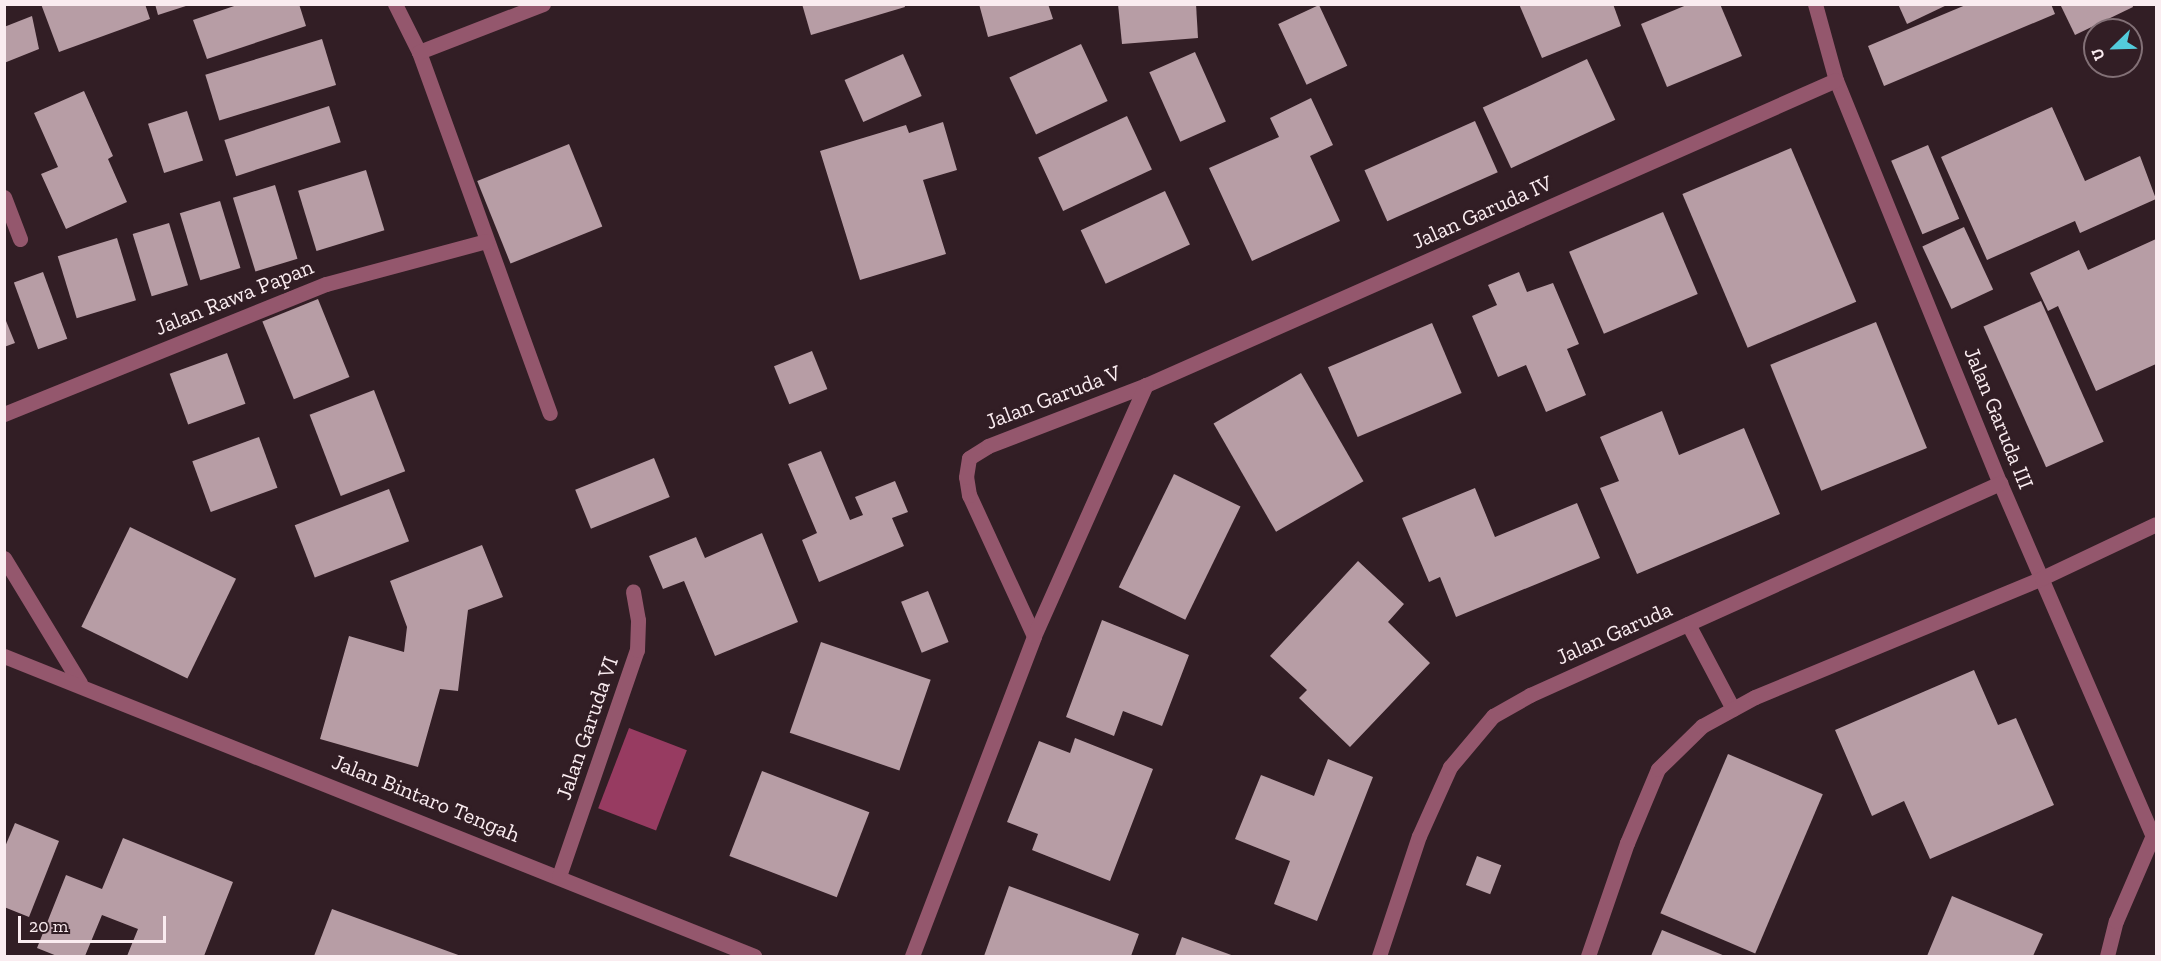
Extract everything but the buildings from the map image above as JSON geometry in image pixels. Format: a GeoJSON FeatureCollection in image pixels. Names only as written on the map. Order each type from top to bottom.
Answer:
{"type":"FeatureCollection","features":[{"type":"Feature","properties":{"kind":"street"},"geometry":{"type":"LineString","coordinates":[[395,4],[419,52],[550,413]]}},
{"type":"Feature","properties":{"kind":"street"},"geometry":{"type":"LineString","coordinates":[[419,52],[543,4]]}},
{"type":"Feature","properties":{"kind":"street","name":"Jalan Garuda III"},"geometry":{"type":"LineString","coordinates":[[1815,4],[1836,80],[2000,483],[2155,839]]}},
{"type":"Feature","properties":{"kind":"street","name":"Jalan Garuda IV"},"geometry":{"type":"LineString","coordinates":[[1146,386],[1836,80]]}},
{"type":"Feature","properties":{"kind":"street"},"geometry":{"type":"LineString","coordinates":[[4,197],[20,239]]}},
{"type":"Feature","properties":{"kind":"street","name":"Jalan Rawa Papan"},"geometry":{"type":"LineString","coordinates":[[4,414],[326,284],[486,241]]}},
{"type":"Feature","properties":{"kind":"street","name":"Jalan Garuda V"},"geometry":{"type":"LineString","coordinates":[[912,957],[1034,636],[1146,386]]}},
{"type":"Feature","properties":{"kind":"street","name":"Jalan Garuda V"},"geometry":{"type":"LineString","coordinates":[[1034,636],[969,495],[966,477],[969,458],[988,446],[1146,386]]}},
{"type":"Feature","properties":{"kind":"street","name":"Jalan Garuda"},"geometry":{"type":"LineString","coordinates":[[1379,957],[1419,836],[1450,767],[1471,739],[1493,716],[1530,695],[2000,483]]}},
{"type":"Feature","properties":{"kind":"street"},"geometry":{"type":"LineString","coordinates":[[1588,957],[1658,770],[1702,726],[1733,709],[2042,578],[2157,524]]}},
{"type":"Feature","properties":{"kind":"street"},"geometry":{"type":"LineString","coordinates":[[4,558],[80,683]]}},
{"type":"Feature","properties":{"kind":"street","name":"Jalan Garuda VI"},"geometry":{"type":"LineString","coordinates":[[559,876],[637,650],[638,620],[633,591]]}},
{"type":"Feature","properties":{"kind":"street"},"geometry":{"type":"LineString","coordinates":[[1688,624],[1733,709]]}},
{"type":"Feature","properties":{"kind":"street","name":"Jalan Bintaro Tengah"},"geometry":{"type":"LineString","coordinates":[[4,656],[80,683],[754,957]]}},
{"type":"Feature","properties":{"kind":"street"},"geometry":{"type":"LineString","coordinates":[[2107,957],[2116,921],[2155,839]]}},
{"type":"Feature","properties":{"kind":"shaded area"},"geometry":{"type":"Polygon","coordinates":[[[629,728],[687,750],[656,831],[598,808],[629,728]]]}}]}
